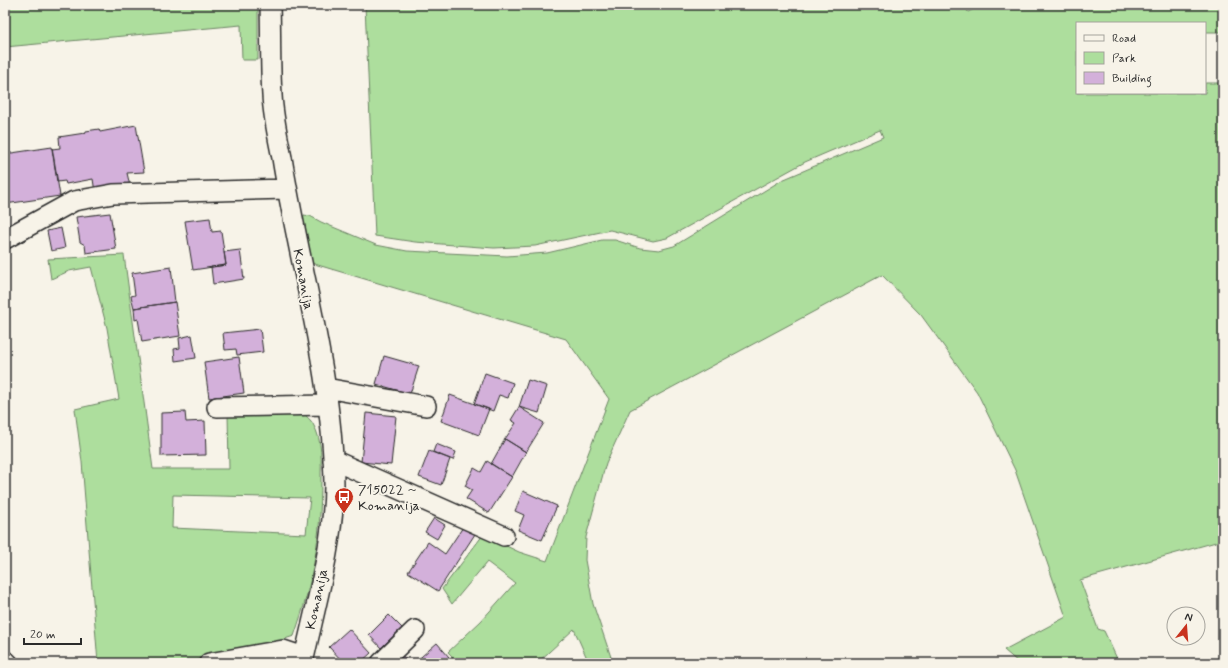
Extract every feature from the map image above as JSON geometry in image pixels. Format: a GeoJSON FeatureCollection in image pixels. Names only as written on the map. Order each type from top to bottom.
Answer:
{"type":"FeatureCollection","features":[{"type":"Feature","properties":{"kind":"street","name":"Komanija"},"geometry":{"type":"LineString","coordinates":[[209,663],[283,650],[304,660],[330,530],[334,487],[332,430],[287,189],[272,96],[270,5]]}},
{"type":"Feature","properties":{"kind":"street"},"geometry":{"type":"LineString","coordinates":[[5,239],[74,201],[113,194],[287,189]]}},
{"type":"Feature","properties":{"kind":"street"},"geometry":{"type":"LineString","coordinates":[[217,407],[326,396],[426,406]]}},
{"type":"Feature","properties":{"kind":"street"},"geometry":{"type":"LineString","coordinates":[[333,460],[504,536]]}},
{"type":"Feature","properties":{"kind":"street"},"geometry":{"type":"LineString","coordinates":[[381,663],[415,630]]}},
{"type":"Feature","properties":{"kind":"green space"},"geometry":{"type":"Polygon","coordinates":[[[5,5],[258,5],[258,60],[242,60],[241,25],[5,47],[5,5]]]}},
{"type":"Feature","properties":{"kind":"green space"},"geometry":{"type":"Polygon","coordinates":[[[365,5],[967,5],[965,6],[968,12],[982,5],[1223,5],[1223,32],[1206,32],[1206,22],[1076,22],[1076,94],[1206,94],[1206,83],[1223,83],[1223,540],[1080,580],[1098,629],[1104,631],[1119,663],[1019,663],[1004,650],[1066,617],[1015,470],[977,392],[921,315],[882,275],[630,410],[606,463],[586,537],[585,560],[593,604],[613,663],[589,663],[574,629],[537,663],[446,663],[453,657],[448,652],[481,621],[515,583],[487,562],[452,604],[442,589],[483,535],[519,552],[547,561],[609,399],[566,339],[311,263],[303,221],[304,215],[310,216],[376,245],[407,251],[507,256],[547,253],[602,240],[615,240],[640,248],[659,250],[674,246],[782,180],[883,137],[880,130],[805,162],[667,238],[653,241],[610,230],[535,246],[494,248],[415,242],[375,236],[365,5]]]}},
{"type":"Feature","properties":{"kind":"green space"},"geometry":{"type":"Polygon","coordinates":[[[124,255],[153,469],[229,469],[228,413],[303,413],[312,423],[318,437],[321,451],[321,501],[315,560],[301,616],[294,636],[260,647],[188,663],[98,663],[82,462],[75,409],[119,399],[107,328],[91,267],[69,271],[51,279],[48,259],[124,255]],[[173,495],[172,528],[306,534],[310,498],[173,495]]]}},
{"type":"Feature","properties":{"kind":"building"},"geometry":{"type":"Polygon","coordinates":[[[136,125],[144,172],[127,173],[130,186],[95,192],[93,179],[66,184],[65,181],[57,182],[52,149],[60,148],[59,137],[85,134],[86,131],[99,129],[100,132],[136,125]]]}},
{"type":"Feature","properties":{"kind":"building"},"geometry":{"type":"Polygon","coordinates":[[[52,147],[60,196],[5,204],[5,154],[52,147]]]}},
{"type":"Feature","properties":{"kind":"building"},"geometry":{"type":"Polygon","coordinates":[[[110,213],[116,249],[86,253],[85,245],[80,242],[76,217],[110,213]]]}},
{"type":"Feature","properties":{"kind":"building"},"geometry":{"type":"Polygon","coordinates":[[[210,218],[212,232],[221,231],[226,265],[193,270],[185,221],[210,218]]]}},
{"type":"Feature","properties":{"kind":"building"},"geometry":{"type":"Polygon","coordinates":[[[61,228],[65,248],[51,251],[47,231],[61,228]]]}},
{"type":"Feature","properties":{"kind":"building"},"geometry":{"type":"Polygon","coordinates":[[[240,250],[244,279],[213,284],[211,267],[226,265],[224,252],[240,250]]]}},
{"type":"Feature","properties":{"kind":"building"},"geometry":{"type":"Polygon","coordinates":[[[171,267],[175,302],[134,308],[131,296],[135,295],[132,273],[171,267]]]}},
{"type":"Feature","properties":{"kind":"building"},"geometry":{"type":"Polygon","coordinates":[[[175,302],[180,336],[142,342],[138,319],[135,320],[134,308],[175,302]]]}},
{"type":"Feature","properties":{"kind":"building"},"geometry":{"type":"Polygon","coordinates":[[[260,329],[263,352],[237,355],[236,349],[225,350],[223,333],[260,329]]]}},
{"type":"Feature","properties":{"kind":"building"},"geometry":{"type":"Polygon","coordinates":[[[192,335],[196,358],[175,361],[174,349],[180,348],[179,338],[192,335]]]}},
{"type":"Feature","properties":{"kind":"building"},"geometry":{"type":"Polygon","coordinates":[[[384,356],[419,366],[410,394],[376,384],[384,356]]]}},
{"type":"Feature","properties":{"kind":"building"},"geometry":{"type":"Polygon","coordinates":[[[239,357],[244,393],[209,398],[204,362],[239,357]]]}},
{"type":"Feature","properties":{"kind":"building"},"geometry":{"type":"Polygon","coordinates":[[[485,373],[513,383],[508,398],[499,395],[493,411],[474,404],[485,373]]]}},
{"type":"Feature","properties":{"kind":"building"},"geometry":{"type":"Polygon","coordinates":[[[528,380],[547,386],[539,413],[519,407],[528,380]]]}},
{"type":"Feature","properties":{"kind":"building"},"geometry":{"type":"Polygon","coordinates":[[[450,395],[489,409],[479,435],[441,421],[450,395]]]}},
{"type":"Feature","properties":{"kind":"building"},"geometry":{"type":"Polygon","coordinates":[[[519,407],[544,423],[526,452],[505,439],[516,423],[511,420],[519,407]]]}},
{"type":"Feature","properties":{"kind":"building"},"geometry":{"type":"Polygon","coordinates":[[[185,412],[186,422],[205,421],[206,455],[161,456],[161,413],[185,412]]]}},
{"type":"Feature","properties":{"kind":"building"},"geometry":{"type":"Polygon","coordinates":[[[366,413],[396,416],[391,465],[361,462],[366,413]]]}},
{"type":"Feature","properties":{"kind":"building"},"geometry":{"type":"Polygon","coordinates":[[[505,439],[526,452],[512,477],[491,464],[505,439]]]}},
{"type":"Feature","properties":{"kind":"building"},"geometry":{"type":"Polygon","coordinates":[[[436,444],[456,452],[453,460],[433,452],[436,444]]]}},
{"type":"Feature","properties":{"kind":"building"},"geometry":{"type":"Polygon","coordinates":[[[429,451],[450,459],[441,485],[419,477],[429,451]]]}},
{"type":"Feature","properties":{"kind":"building"},"geometry":{"type":"Polygon","coordinates":[[[487,461],[512,477],[489,513],[466,499],[472,490],[465,486],[474,468],[481,472],[487,461]]]}},
{"type":"Feature","properties":{"kind":"building"},"geometry":{"type":"Polygon","coordinates":[[[523,491],[557,506],[542,540],[518,530],[524,515],[515,511],[523,491]]]}},
{"type":"Feature","properties":{"kind":"building"},"geometry":{"type":"Polygon","coordinates":[[[434,518],[445,525],[437,539],[425,532],[434,518]]]}},
{"type":"Feature","properties":{"kind":"building"},"geometry":{"type":"Polygon","coordinates":[[[463,527],[475,534],[438,591],[408,572],[428,542],[445,554],[463,527]]]}},
{"type":"Feature","properties":{"kind":"building"},"geometry":{"type":"Polygon","coordinates":[[[389,615],[402,628],[381,648],[369,635],[389,615]]]}},
{"type":"Feature","properties":{"kind":"building"},"geometry":{"type":"Polygon","coordinates":[[[349,629],[371,653],[360,663],[344,663],[329,647],[349,629]]]}},
{"type":"Feature","properties":{"kind":"building"},"geometry":{"type":"Polygon","coordinates":[[[437,643],[449,657],[442,663],[414,663],[437,643]]]}},
{"type":"Feature","properties":{"kind":"building"},"geometry":{"type":"Polygon","coordinates":[[[400,653],[409,663],[389,663],[400,653]]]}},
{"type":"Feature","properties":{"kind":"place","name":"715022 ~ Komanija"},"geometry":{"type":"Point","coordinates":[344,514]}}]}
